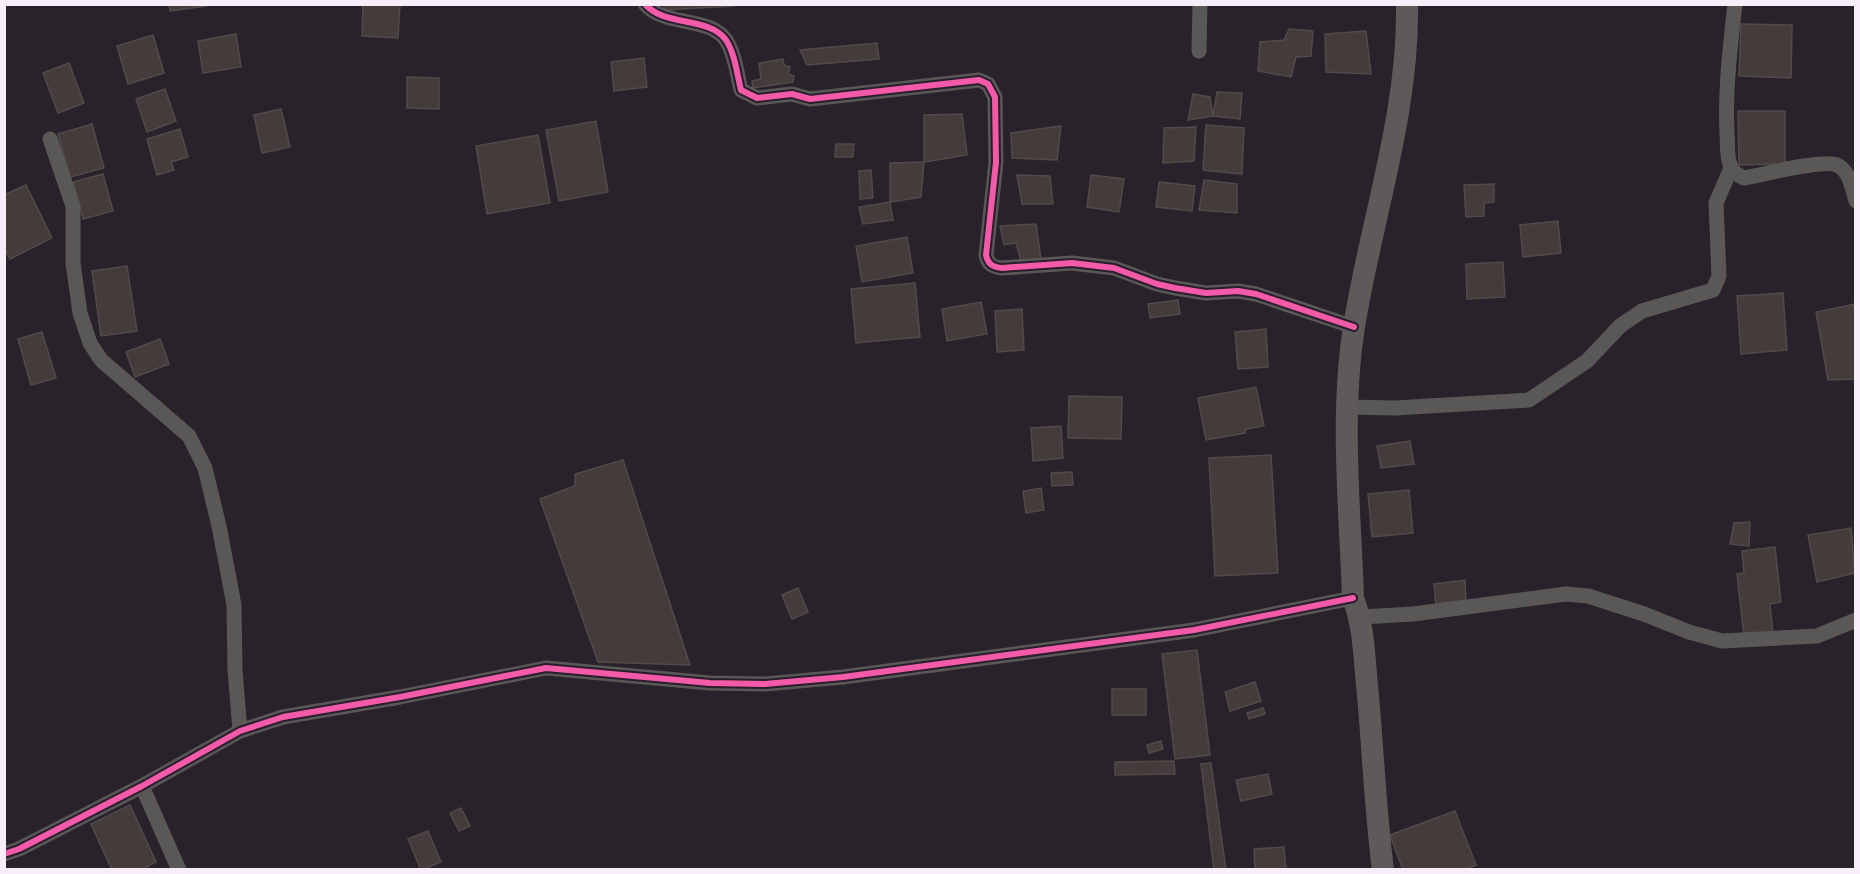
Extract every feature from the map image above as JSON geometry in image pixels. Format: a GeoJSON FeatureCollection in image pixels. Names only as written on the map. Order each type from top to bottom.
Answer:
{"type":"FeatureCollection","features":[{"type":"Feature","properties":{"kind":"street"},"geometry":{"type":"LineString","coordinates":[[645,4],[659,15],[697,24],[725,38],[741,90],[757,98],[792,94],[810,99],[979,80],[988,84],[995,97],[996,162],[986,255],[987,261],[993,267],[1072,263],[1114,268],[1175,288],[1206,293],[1238,291],[1257,294],[1354,327]]}},
{"type":"Feature","properties":{"kind":"street"},"geometry":{"type":"LineString","coordinates":[[1199,51],[1200,4]]}},
{"type":"Feature","properties":{"kind":"street"},"geometry":{"type":"LineString","coordinates":[[1383,870],[1376,810],[1371,723],[1357,608],[1346,443],[1346,407],[1354,327],[1392,143],[1402,78],[1407,4]]}},
{"type":"Feature","properties":{"kind":"street"},"geometry":{"type":"LineString","coordinates":[[1735,4],[1728,60],[1726,116],[1728,157],[1731,168],[1744,178],[1813,165],[1838,165],[1849,177],[1856,201]]}},
{"type":"Feature","properties":{"kind":"street"},"geometry":{"type":"LineString","coordinates":[[50,139],[73,206],[73,263],[80,313],[90,342],[101,360],[189,436],[205,468],[234,605],[235,670],[240,731]]}},
{"type":"Feature","properties":{"kind":"street"},"geometry":{"type":"LineString","coordinates":[[1346,407],[1395,408],[1529,400],[1587,361],[1620,326],[1642,311],[1713,290],[1719,276],[1716,203],[1731,168]]}},
{"type":"Feature","properties":{"kind":"street"},"geometry":{"type":"LineString","coordinates":[[4,854],[19,849],[142,786],[240,731],[283,717],[546,669],[710,683],[765,684],[959,663],[1357,608],[1413,614],[1566,594],[1588,596],[1644,614],[1689,632],[1722,641],[1817,636],[1856,620]]}},
{"type":"Feature","properties":{"kind":"street"},"geometry":{"type":"LineString","coordinates":[[142,786],[179,870]]}},
{"type":"Feature","properties":{"kind":"building"},"geometry":{"type":"Polygon","coordinates":[[[169,4],[206,4],[206,6],[170,11],[169,4]]]}},
{"type":"Feature","properties":{"kind":"building"},"geometry":{"type":"Polygon","coordinates":[[[363,4],[400,4],[398,38],[362,36],[363,4]]]}},
{"type":"Feature","properties":{"kind":"building"},"geometry":{"type":"Polygon","coordinates":[[[664,4],[734,4],[734,6],[664,10],[664,4]]]}},
{"type":"Feature","properties":{"kind":"building"},"geometry":{"type":"Polygon","coordinates":[[[1741,24],[1792,25],[1791,78],[1739,76],[1741,24]]]}},
{"type":"Feature","properties":{"kind":"building"},"geometry":{"type":"Polygon","coordinates":[[[1289,29],[1313,31],[1311,56],[1296,57],[1291,77],[1258,71],[1260,42],[1284,40],[1289,29]]]}},
{"type":"Feature","properties":{"kind":"building"},"geometry":{"type":"Polygon","coordinates":[[[1366,31],[1371,74],[1326,72],[1325,34],[1366,31]]]}},
{"type":"Feature","properties":{"kind":"building"},"geometry":{"type":"Polygon","coordinates":[[[236,34],[241,67],[203,73],[198,41],[236,34]]]}},
{"type":"Feature","properties":{"kind":"building"},"geometry":{"type":"Polygon","coordinates":[[[153,35],[164,73],[128,84],[117,46],[153,35]]]}},
{"type":"Feature","properties":{"kind":"building"},"geometry":{"type":"Polygon","coordinates":[[[877,43],[879,59],[807,65],[800,50],[877,43]]]}},
{"type":"Feature","properties":{"kind":"building"},"geometry":{"type":"Polygon","coordinates":[[[644,58],[647,87],[614,91],[611,62],[644,58]]]}},
{"type":"Feature","properties":{"kind":"building"},"geometry":{"type":"Polygon","coordinates":[[[783,59],[784,65],[790,67],[788,74],[794,76],[793,82],[753,88],[752,81],[761,79],[759,63],[783,59]]]}},
{"type":"Feature","properties":{"kind":"building"},"geometry":{"type":"Polygon","coordinates":[[[69,63],[84,103],[58,113],[43,73],[69,63]]]}},
{"type":"Feature","properties":{"kind":"building"},"geometry":{"type":"Polygon","coordinates":[[[407,77],[439,78],[439,109],[407,108],[407,77]]]}},
{"type":"Feature","properties":{"kind":"building"},"geometry":{"type":"Polygon","coordinates":[[[165,89],[176,121],[147,132],[136,99],[165,89]]]}},
{"type":"Feature","properties":{"kind":"building"},"geometry":{"type":"Polygon","coordinates":[[[1217,92],[1242,93],[1240,119],[1213,116],[1217,92]]]}},
{"type":"Feature","properties":{"kind":"building"},"geometry":{"type":"Polygon","coordinates":[[[1193,94],[1210,97],[1213,116],[1188,120],[1193,94]]]}},
{"type":"Feature","properties":{"kind":"building"},"geometry":{"type":"Polygon","coordinates":[[[281,109],[290,147],[262,153],[254,115],[281,109]]]}},
{"type":"Feature","properties":{"kind":"building"},"geometry":{"type":"Polygon","coordinates":[[[1738,111],[1785,111],[1785,164],[1739,165],[1738,111]]]}},
{"type":"Feature","properties":{"kind":"building"},"geometry":{"type":"Polygon","coordinates":[[[962,114],[967,155],[924,162],[924,115],[962,114]]]}},
{"type":"Feature","properties":{"kind":"building"},"geometry":{"type":"Polygon","coordinates":[[[596,121],[608,192],[559,201],[546,130],[596,121]]]}},
{"type":"Feature","properties":{"kind":"building"},"geometry":{"type":"Polygon","coordinates":[[[92,124],[104,168],[70,177],[58,134],[92,124]]]}},
{"type":"Feature","properties":{"kind":"building"},"geometry":{"type":"Polygon","coordinates":[[[1206,125],[1244,128],[1242,174],[1203,170],[1206,125]]]}},
{"type":"Feature","properties":{"kind":"building"},"geometry":{"type":"Polygon","coordinates":[[[1061,126],[1057,160],[1012,158],[1011,133],[1061,126]]]}},
{"type":"Feature","properties":{"kind":"building"},"geometry":{"type":"Polygon","coordinates":[[[1196,127],[1194,161],[1163,163],[1164,128],[1196,127]]]}},
{"type":"Feature","properties":{"kind":"building"},"geometry":{"type":"Polygon","coordinates":[[[180,129],[188,157],[171,162],[174,170],[157,175],[147,139],[180,129]]]}},
{"type":"Feature","properties":{"kind":"building"},"geometry":{"type":"Polygon","coordinates":[[[538,135],[550,203],[487,214],[476,146],[538,135]]]}},
{"type":"Feature","properties":{"kind":"building"},"geometry":{"type":"Polygon","coordinates":[[[836,144],[854,144],[853,157],[835,157],[836,144]]]}},
{"type":"Feature","properties":{"kind":"building"},"geometry":{"type":"Polygon","coordinates":[[[924,162],[921,197],[890,202],[890,163],[924,162]]]}},
{"type":"Feature","properties":{"kind":"building"},"geometry":{"type":"Polygon","coordinates":[[[871,170],[873,198],[860,199],[859,171],[871,170]]]}},
{"type":"Feature","properties":{"kind":"building"},"geometry":{"type":"Polygon","coordinates":[[[103,174],[113,211],[83,219],[73,182],[103,174]]]}},
{"type":"Feature","properties":{"kind":"building"},"geometry":{"type":"Polygon","coordinates":[[[1017,175],[1050,176],[1053,204],[1022,204],[1017,175]]]}},
{"type":"Feature","properties":{"kind":"building"},"geometry":{"type":"Polygon","coordinates":[[[1091,175],[1124,179],[1119,212],[1087,207],[1091,175]]]}},
{"type":"Feature","properties":{"kind":"building"},"geometry":{"type":"Polygon","coordinates":[[[1204,180],[1237,184],[1237,213],[1199,210],[1204,180]]]}},
{"type":"Feature","properties":{"kind":"building"},"geometry":{"type":"Polygon","coordinates":[[[1159,182],[1195,186],[1192,211],[1156,207],[1159,182]]]}},
{"type":"Feature","properties":{"kind":"building"},"geometry":{"type":"Polygon","coordinates":[[[1494,184],[1494,202],[1484,203],[1484,216],[1466,217],[1464,185],[1494,184]]]}},
{"type":"Feature","properties":{"kind":"building"},"geometry":{"type":"Polygon","coordinates":[[[26,185],[52,238],[10,259],[4,248],[4,195],[26,185]]]}},
{"type":"Feature","properties":{"kind":"building"},"geometry":{"type":"Polygon","coordinates":[[[890,202],[893,220],[863,224],[859,207],[890,202]]]}},
{"type":"Feature","properties":{"kind":"building"},"geometry":{"type":"Polygon","coordinates":[[[1558,221],[1561,253],[1523,257],[1520,225],[1558,221]]]}},
{"type":"Feature","properties":{"kind":"building"},"geometry":{"type":"Polygon","coordinates":[[[1036,224],[1041,259],[1021,261],[1016,243],[1004,245],[1000,226],[1036,224]]]}},
{"type":"Feature","properties":{"kind":"building"},"geometry":{"type":"Polygon","coordinates":[[[907,237],[913,273],[862,282],[856,246],[907,237]]]}},
{"type":"Feature","properties":{"kind":"building"},"geometry":{"type":"Polygon","coordinates":[[[1503,262],[1505,297],[1467,299],[1466,264],[1503,262]]]}},
{"type":"Feature","properties":{"kind":"building"},"geometry":{"type":"Polygon","coordinates":[[[127,266],[137,331],[101,336],[92,271],[127,266]]]}},
{"type":"Feature","properties":{"kind":"building"},"geometry":{"type":"Polygon","coordinates":[[[915,283],[920,337],[856,343],[851,289],[915,283]]]}},
{"type":"Feature","properties":{"kind":"building"},"geometry":{"type":"Polygon","coordinates":[[[1783,293],[1787,350],[1741,354],[1737,296],[1783,293]]]}},
{"type":"Feature","properties":{"kind":"building"},"geometry":{"type":"Polygon","coordinates":[[[1178,300],[1180,314],[1150,318],[1148,304],[1178,300]]]}},
{"type":"Feature","properties":{"kind":"building"},"geometry":{"type":"Polygon","coordinates":[[[981,302],[987,334],[947,341],[942,309],[981,302]]]}},
{"type":"Feature","properties":{"kind":"building"},"geometry":{"type":"Polygon","coordinates":[[[1856,304],[1856,379],[1828,380],[1816,312],[1856,304]]]}},
{"type":"Feature","properties":{"kind":"building"},"geometry":{"type":"Polygon","coordinates":[[[1022,309],[1024,350],[997,352],[995,311],[1022,309]]]}},
{"type":"Feature","properties":{"kind":"building"},"geometry":{"type":"Polygon","coordinates":[[[1266,329],[1268,367],[1238,369],[1235,332],[1266,329]]]}},
{"type":"Feature","properties":{"kind":"building"},"geometry":{"type":"Polygon","coordinates":[[[42,332],[56,378],[31,385],[18,339],[42,332]]]}},
{"type":"Feature","properties":{"kind":"building"},"geometry":{"type":"Polygon","coordinates":[[[160,339],[169,364],[135,377],[126,352],[160,339]]]}},
{"type":"Feature","properties":{"kind":"building"},"geometry":{"type":"Polygon","coordinates":[[[1256,387],[1264,426],[1246,429],[1245,433],[1206,440],[1198,398],[1256,387]]]}},
{"type":"Feature","properties":{"kind":"building"},"geometry":{"type":"Polygon","coordinates":[[[1069,396],[1122,397],[1121,439],[1068,438],[1069,396]]]}},
{"type":"Feature","properties":{"kind":"building"},"geometry":{"type":"Polygon","coordinates":[[[1061,426],[1063,458],[1033,461],[1031,428],[1061,426]]]}},
{"type":"Feature","properties":{"kind":"building"},"geometry":{"type":"Polygon","coordinates":[[[1410,441],[1414,464],[1381,468],[1377,446],[1410,441]]]}},
{"type":"Feature","properties":{"kind":"building"},"geometry":{"type":"Polygon","coordinates":[[[1271,455],[1278,573],[1215,576],[1209,458],[1271,455]]]}},
{"type":"Feature","properties":{"kind":"building"},"geometry":{"type":"Polygon","coordinates":[[[623,460],[690,665],[598,662],[540,499],[575,486],[575,474],[623,460]]]}},
{"type":"Feature","properties":{"kind":"building"},"geometry":{"type":"Polygon","coordinates":[[[1072,472],[1073,485],[1052,486],[1051,473],[1072,472]]]}},
{"type":"Feature","properties":{"kind":"building"},"geometry":{"type":"Polygon","coordinates":[[[1041,488],[1044,510],[1026,513],[1023,491],[1041,488]]]}},
{"type":"Feature","properties":{"kind":"building"},"geometry":{"type":"Polygon","coordinates":[[[1409,490],[1413,533],[1372,537],[1368,494],[1409,490]]]}},
{"type":"Feature","properties":{"kind":"building"},"geometry":{"type":"Polygon","coordinates":[[[1750,522],[1749,546],[1730,544],[1734,523],[1750,522]]]}},
{"type":"Feature","properties":{"kind":"building"},"geometry":{"type":"Polygon","coordinates":[[[1851,528],[1855,573],[1817,582],[1808,535],[1851,528]]]}},
{"type":"Feature","properties":{"kind":"building"},"geometry":{"type":"Polygon","coordinates":[[[1775,547],[1781,602],[1770,604],[1773,634],[1744,637],[1737,574],[1744,573],[1742,551],[1775,547]]]}},
{"type":"Feature","properties":{"kind":"building"},"geometry":{"type":"Polygon","coordinates":[[[1465,580],[1466,604],[1436,607],[1434,584],[1465,580]]]}},
{"type":"Feature","properties":{"kind":"building"},"geometry":{"type":"Polygon","coordinates":[[[798,588],[808,612],[792,619],[782,595],[798,588]]]}},
{"type":"Feature","properties":{"kind":"building"},"geometry":{"type":"Polygon","coordinates":[[[1197,650],[1210,755],[1175,759],[1162,654],[1197,650]]]}},
{"type":"Feature","properties":{"kind":"building"},"geometry":{"type":"Polygon","coordinates":[[[1255,682],[1261,701],[1230,711],[1225,692],[1255,682]]]}},
{"type":"Feature","properties":{"kind":"building"},"geometry":{"type":"Polygon","coordinates":[[[1112,689],[1146,689],[1146,715],[1112,715],[1112,689]]]}},
{"type":"Feature","properties":{"kind":"building"},"geometry":{"type":"Polygon","coordinates":[[[1263,708],[1265,714],[1249,719],[1247,713],[1263,708]]]}},
{"type":"Feature","properties":{"kind":"building"},"geometry":{"type":"Polygon","coordinates":[[[1161,741],[1163,749],[1149,753],[1147,745],[1161,741]]]}},
{"type":"Feature","properties":{"kind":"building"},"geometry":{"type":"Polygon","coordinates":[[[1174,761],[1175,774],[1115,775],[1115,762],[1174,761]]]}},
{"type":"Feature","properties":{"kind":"building"},"geometry":{"type":"Polygon","coordinates":[[[1211,763],[1226,870],[1214,870],[1201,764],[1211,763]]]}},
{"type":"Feature","properties":{"kind":"building"},"geometry":{"type":"Polygon","coordinates":[[[1268,774],[1272,794],[1241,801],[1236,780],[1268,774]]]}},
{"type":"Feature","properties":{"kind":"building"},"geometry":{"type":"Polygon","coordinates":[[[130,805],[156,862],[141,870],[112,870],[91,824],[130,805]]]}},
{"type":"Feature","properties":{"kind":"building"},"geometry":{"type":"Polygon","coordinates":[[[461,808],[470,826],[459,831],[450,813],[461,808]]]}},
{"type":"Feature","properties":{"kind":"building"},"geometry":{"type":"Polygon","coordinates":[[[1455,811],[1476,865],[1464,870],[1403,870],[1390,835],[1455,811]]]}},
{"type":"Feature","properties":{"kind":"building"},"geometry":{"type":"Polygon","coordinates":[[[428,831],[441,862],[421,870],[408,839],[428,831]]]}},
{"type":"Feature","properties":{"kind":"building"},"geometry":{"type":"Polygon","coordinates":[[[1284,847],[1286,870],[1255,870],[1254,849],[1284,847]]]}},
{"type":"Feature","properties":{"kind":"cycle path"},"geometry":{"type":"LineString","coordinates":[[645,4],[663,16],[709,27],[718,33],[726,40],[732,51],[741,90],[757,98],[792,94],[810,99],[979,80],[988,84],[995,97],[996,162],[986,255],[993,266],[1002,268],[1072,263],[1114,268],[1157,284],[1175,288],[1206,293],[1238,291],[1256,294],[1354,327]]}},
{"type":"Feature","properties":{"kind":"cycle path"},"geometry":{"type":"LineString","coordinates":[[4,854],[19,849],[142,786],[240,731],[283,717],[546,668],[710,683],[765,684],[843,677],[1194,630],[1353,598]]}}]}
